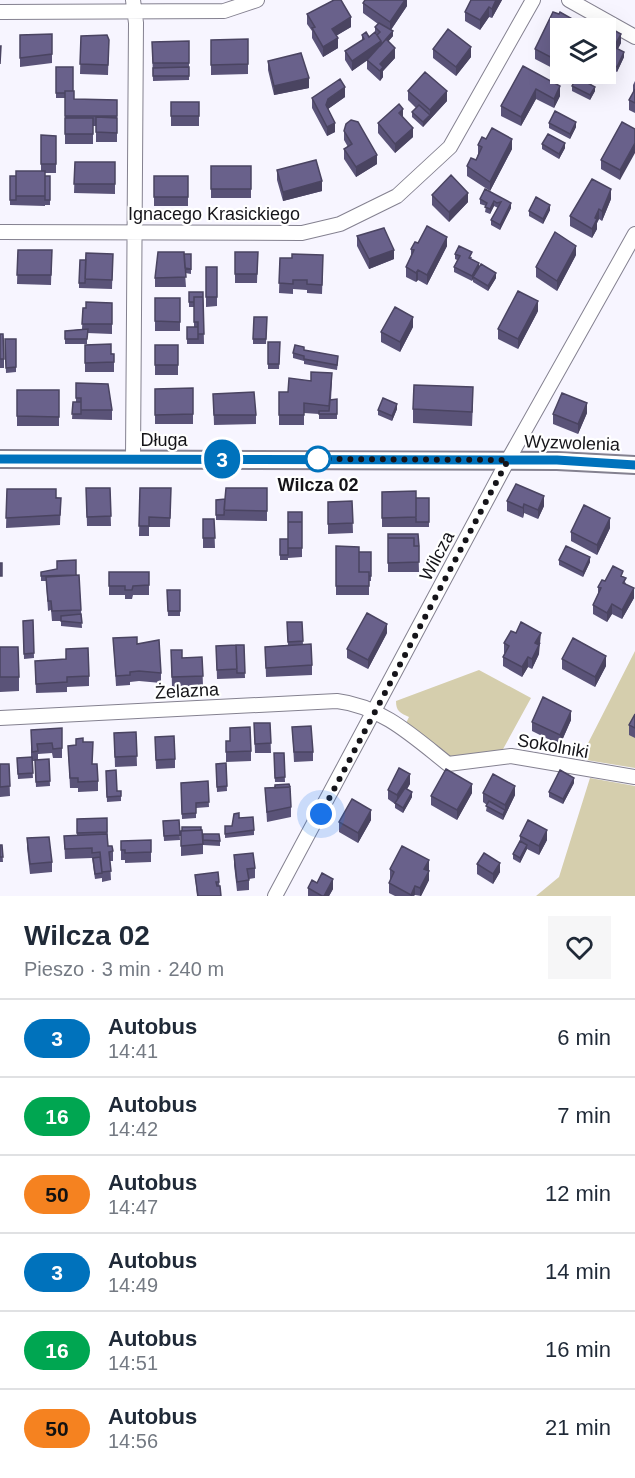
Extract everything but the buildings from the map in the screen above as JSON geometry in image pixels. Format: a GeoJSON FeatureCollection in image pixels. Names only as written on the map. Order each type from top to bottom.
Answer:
{"type":"FeatureCollection","features":[{"type":"Feature","properties":{"kind":"street"},"geometry":{"type":"LineString","coordinates":[[0,12],[134,6],[224,11],[257,0]]}},
{"type":"Feature","properties":{"kind":"street","name":"Ignacego Krasickiego"},"geometry":{"type":"LineString","coordinates":[[0,232],[302,233],[340,224],[397,196],[450,147],[533,0]]}},
{"type":"Feature","properties":{"kind":"street"},"geometry":{"type":"LineString","coordinates":[[568,0],[635,37]]}},
{"type":"Feature","properties":{"kind":"street"},"geometry":{"type":"LineString","coordinates":[[133,459],[134,6]]}},
{"type":"Feature","properties":{"kind":"street","name":"Wilcza"},"geometry":{"type":"LineString","coordinates":[[275,896],[508,460],[635,234]]}},
{"type":"Feature","properties":{"kind":"street","name":"Długa"},"geometry":{"type":"LineString","coordinates":[[0,459],[508,460]]}},
{"type":"Feature","properties":{"kind":"street","name":"Wyzwolenia"},"geometry":{"type":"LineString","coordinates":[[508,460],[635,465]]}},
{"type":"Feature","properties":{"kind":"street","name":"Żelazna"},"geometry":{"type":"LineString","coordinates":[[0,718],[337,701],[375,711]]}},
{"type":"Feature","properties":{"kind":"street","name":"Sokolniki"},"geometry":{"type":"LineString","coordinates":[[375,711],[401,727],[448,764],[511,756],[635,777]]}},
{"type":"Feature","properties":{"kind":"shaded area"},"geometry":{"type":"Polygon","coordinates":[[[635,651],[635,768],[580,759],[635,651]]]}},
{"type":"Feature","properties":{"kind":"shaded area"},"geometry":{"type":"Polygon","coordinates":[[[479,670],[531,698],[502,751],[449,757],[406,723],[409,717],[399,711],[396,701],[479,670]]]}},
{"type":"Feature","properties":{"kind":"shaded area"},"geometry":{"type":"Polygon","coordinates":[[[590,778],[635,786],[635,896],[536,896],[559,877],[590,778]]]}},
{"type":"Feature","properties":{"kind":"bus line","name":"3"},"geometry":{"type":"LineString","coordinates":[[0,459],[557,460],[635,465]]}},
{"type":"Feature","properties":{"kind":"place","name":"Wilcza 02"},"geometry":{"type":"Point","coordinates":[318,459]}},
{"type":"Feature","properties":{"kind":"route"},"geometry":{"type":"LineString","coordinates":[[318,459],[508,460],[321,814]]}}]}
